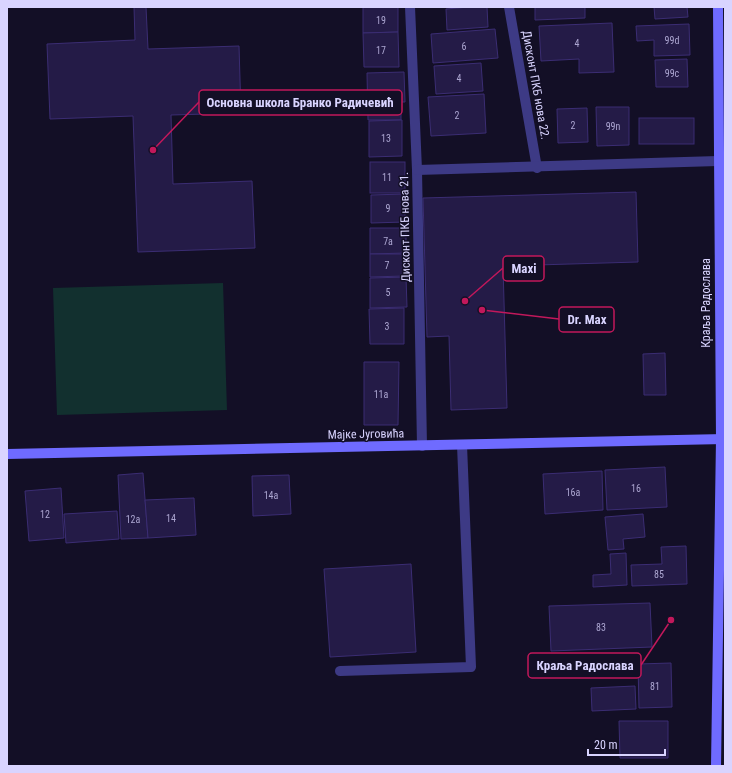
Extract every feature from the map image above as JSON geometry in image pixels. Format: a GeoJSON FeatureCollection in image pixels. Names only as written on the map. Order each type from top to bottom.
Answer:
{"type":"FeatureCollection","features":[{"type":"Feature","properties":{"kind":"street","name":"Дисконт ПКБ нова 21."},"geometry":{"type":"LineString","coordinates":[[410,7],[417,170],[422,446]]}},
{"type":"Feature","properties":{"kind":"street","name":"Дисконт ПКБ нова 22."},"geometry":{"type":"LineString","coordinates":[[509,7],[537,168]]}},
{"type":"Feature","properties":{"kind":"street","name":"Краља Радослава"},"geometry":{"type":"LineString","coordinates":[[716,766],[723,439],[718,161],[718,7]]}},
{"type":"Feature","properties":{"kind":"street"},"geometry":{"type":"LineString","coordinates":[[417,170],[537,168],[718,161]]}},
{"type":"Feature","properties":{"kind":"street","name":"Мајке Југовића"},"geometry":{"type":"LineString","coordinates":[[7,454],[723,439]]}},
{"type":"Feature","properties":{"kind":"street"},"geometry":{"type":"LineString","coordinates":[[340,671],[471,667],[462,445]]}},
{"type":"Feature","properties":{"kind":"green space"},"geometry":{"type":"Polygon","coordinates":[[[223,283],[227,410],[57,415],[53,288],[223,283]]]}},
{"type":"Feature","properties":{"kind":"building"},"geometry":{"type":"Polygon","coordinates":[[[134,7],[146,7],[148,49],[239,46],[241,113],[171,115],[173,184],[252,181],[255,248],[138,252],[133,116],[50,119],[47,44],[135,40],[134,7]]]}},
{"type":"Feature","properties":{"kind":"building"},"geometry":{"type":"Polygon","coordinates":[[[363,7],[398,7],[398,32],[363,33],[363,7]]]}},
{"type":"Feature","properties":{"kind":"building"},"geometry":{"type":"Polygon","coordinates":[[[487,7],[488,27],[447,30],[446,9],[487,7]]]}},
{"type":"Feature","properties":{"kind":"building"},"geometry":{"type":"Polygon","coordinates":[[[535,7],[585,7],[585,18],[535,20],[535,7]]]}},
{"type":"Feature","properties":{"kind":"building"},"geometry":{"type":"Polygon","coordinates":[[[654,7],[687,7],[688,17],[655,19],[654,7]]]}},
{"type":"Feature","properties":{"kind":"building"},"geometry":{"type":"Polygon","coordinates":[[[612,23],[614,72],[579,73],[579,59],[541,61],[539,26],[612,23]]]}},
{"type":"Feature","properties":{"kind":"building"},"geometry":{"type":"Polygon","coordinates":[[[689,24],[690,55],[654,56],[654,40],[637,41],[636,26],[689,24]]]}},
{"type":"Feature","properties":{"kind":"building"},"geometry":{"type":"Polygon","coordinates":[[[495,29],[498,58],[433,63],[431,34],[495,29]]]}},
{"type":"Feature","properties":{"kind":"building"},"geometry":{"type":"Polygon","coordinates":[[[398,32],[399,67],[364,67],[363,33],[398,32]]]}},
{"type":"Feature","properties":{"kind":"building"},"geometry":{"type":"Polygon","coordinates":[[[687,59],[688,87],[656,87],[655,60],[687,59]]]}},
{"type":"Feature","properties":{"kind":"building"},"geometry":{"type":"Polygon","coordinates":[[[481,63],[483,91],[436,94],[434,66],[481,63]]]}},
{"type":"Feature","properties":{"kind":"building"},"geometry":{"type":"Polygon","coordinates":[[[404,72],[405,102],[401,102],[401,120],[368,120],[367,73],[404,72]]]}},
{"type":"Feature","properties":{"kind":"building"},"geometry":{"type":"Polygon","coordinates":[[[484,94],[486,133],[431,136],[428,97],[484,94]]]}},
{"type":"Feature","properties":{"kind":"building"},"geometry":{"type":"Polygon","coordinates":[[[596,107],[629,107],[629,145],[597,146],[596,107]]]}},
{"type":"Feature","properties":{"kind":"building"},"geometry":{"type":"Polygon","coordinates":[[[587,108],[588,142],[558,143],[557,109],[587,108]]]}},
{"type":"Feature","properties":{"kind":"building"},"geometry":{"type":"Polygon","coordinates":[[[639,118],[694,118],[694,144],[639,144],[639,118]]]}},
{"type":"Feature","properties":{"kind":"building"},"geometry":{"type":"Polygon","coordinates":[[[402,120],[402,156],[369,157],[369,121],[402,120]]]}},
{"type":"Feature","properties":{"kind":"building"},"geometry":{"type":"Polygon","coordinates":[[[370,162],[405,162],[405,193],[370,193],[370,162]]]}},
{"type":"Feature","properties":{"kind":"building"},"geometry":{"type":"Polygon","coordinates":[[[636,192],[638,262],[503,266],[507,408],[451,410],[449,336],[427,337],[423,198],[636,192]]]}},
{"type":"Feature","properties":{"kind":"building"},"geometry":{"type":"Polygon","coordinates":[[[405,194],[405,222],[371,223],[371,195],[405,194]]]}},
{"type":"Feature","properties":{"kind":"building"},"geometry":{"type":"Polygon","coordinates":[[[370,228],[406,228],[406,253],[370,254],[370,228]]]}},
{"type":"Feature","properties":{"kind":"building"},"geometry":{"type":"Polygon","coordinates":[[[370,254],[404,254],[405,276],[370,277],[370,254]]]}},
{"type":"Feature","properties":{"kind":"building"},"geometry":{"type":"Polygon","coordinates":[[[406,277],[407,307],[370,308],[370,278],[406,277]]]}},
{"type":"Feature","properties":{"kind":"building"},"geometry":{"type":"Polygon","coordinates":[[[404,308],[404,344],[370,344],[369,309],[404,308]]]}},
{"type":"Feature","properties":{"kind":"building"},"geometry":{"type":"Polygon","coordinates":[[[665,353],[666,395],[644,395],[643,354],[665,353]]]}},
{"type":"Feature","properties":{"kind":"building"},"geometry":{"type":"Polygon","coordinates":[[[364,362],[399,362],[398,425],[364,425],[364,362]]]}},
{"type":"Feature","properties":{"kind":"building"},"geometry":{"type":"Polygon","coordinates":[[[665,467],[667,507],[607,510],[605,470],[665,467]]]}},
{"type":"Feature","properties":{"kind":"building"},"geometry":{"type":"Polygon","coordinates":[[[602,471],[603,510],[545,514],[543,474],[602,471]]]}},
{"type":"Feature","properties":{"kind":"building"},"geometry":{"type":"Polygon","coordinates":[[[143,473],[148,538],[121,539],[118,475],[143,473]]]}},
{"type":"Feature","properties":{"kind":"building"},"geometry":{"type":"Polygon","coordinates":[[[289,475],[291,514],[253,516],[252,476],[289,475]]]}},
{"type":"Feature","properties":{"kind":"building"},"geometry":{"type":"Polygon","coordinates":[[[61,488],[64,538],[29,541],[25,491],[61,488]]]}},
{"type":"Feature","properties":{"kind":"building"},"geometry":{"type":"Polygon","coordinates":[[[194,498],[196,535],[148,538],[145,500],[194,498]]]}},
{"type":"Feature","properties":{"kind":"building"},"geometry":{"type":"Polygon","coordinates":[[[117,511],[119,539],[66,543],[64,514],[117,511]]]}},
{"type":"Feature","properties":{"kind":"building"},"geometry":{"type":"Polygon","coordinates":[[[643,514],[645,537],[623,539],[624,549],[608,550],[605,517],[643,514]]]}},
{"type":"Feature","properties":{"kind":"building"},"geometry":{"type":"Polygon","coordinates":[[[686,546],[687,584],[632,586],[631,565],[662,564],[661,547],[686,546]]]}},
{"type":"Feature","properties":{"kind":"building"},"geometry":{"type":"Polygon","coordinates":[[[626,553],[627,585],[593,587],[593,575],[611,574],[610,554],[626,553]]]}},
{"type":"Feature","properties":{"kind":"building"},"geometry":{"type":"Polygon","coordinates":[[[411,564],[416,652],[330,657],[324,569],[411,564]]]}},
{"type":"Feature","properties":{"kind":"building"},"geometry":{"type":"Polygon","coordinates":[[[650,603],[652,647],[551,651],[549,606],[650,603]]]}},
{"type":"Feature","properties":{"kind":"building"},"geometry":{"type":"Polygon","coordinates":[[[671,663],[672,707],[639,708],[638,664],[671,663]]]}},
{"type":"Feature","properties":{"kind":"building"},"geometry":{"type":"Polygon","coordinates":[[[635,686],[636,709],[592,711],[591,688],[635,686]]]}},
{"type":"Feature","properties":{"kind":"building"},"geometry":{"type":"Polygon","coordinates":[[[619,721],[668,721],[668,758],[620,758],[619,721]]]}},
{"type":"Feature","properties":{"kind":"place","name":"Основна школа Бранко Радичевић"},"geometry":{"type":"Point","coordinates":[153,150]}},
{"type":"Feature","properties":{"kind":"place","name":"Maxi"},"geometry":{"type":"Point","coordinates":[465,301]}},
{"type":"Feature","properties":{"kind":"place","name":"Dr. Max"},"geometry":{"type":"Point","coordinates":[482,310]}},
{"type":"Feature","properties":{"kind":"place","name":"Краља Радослава"},"geometry":{"type":"Point","coordinates":[671,620]}}]}
